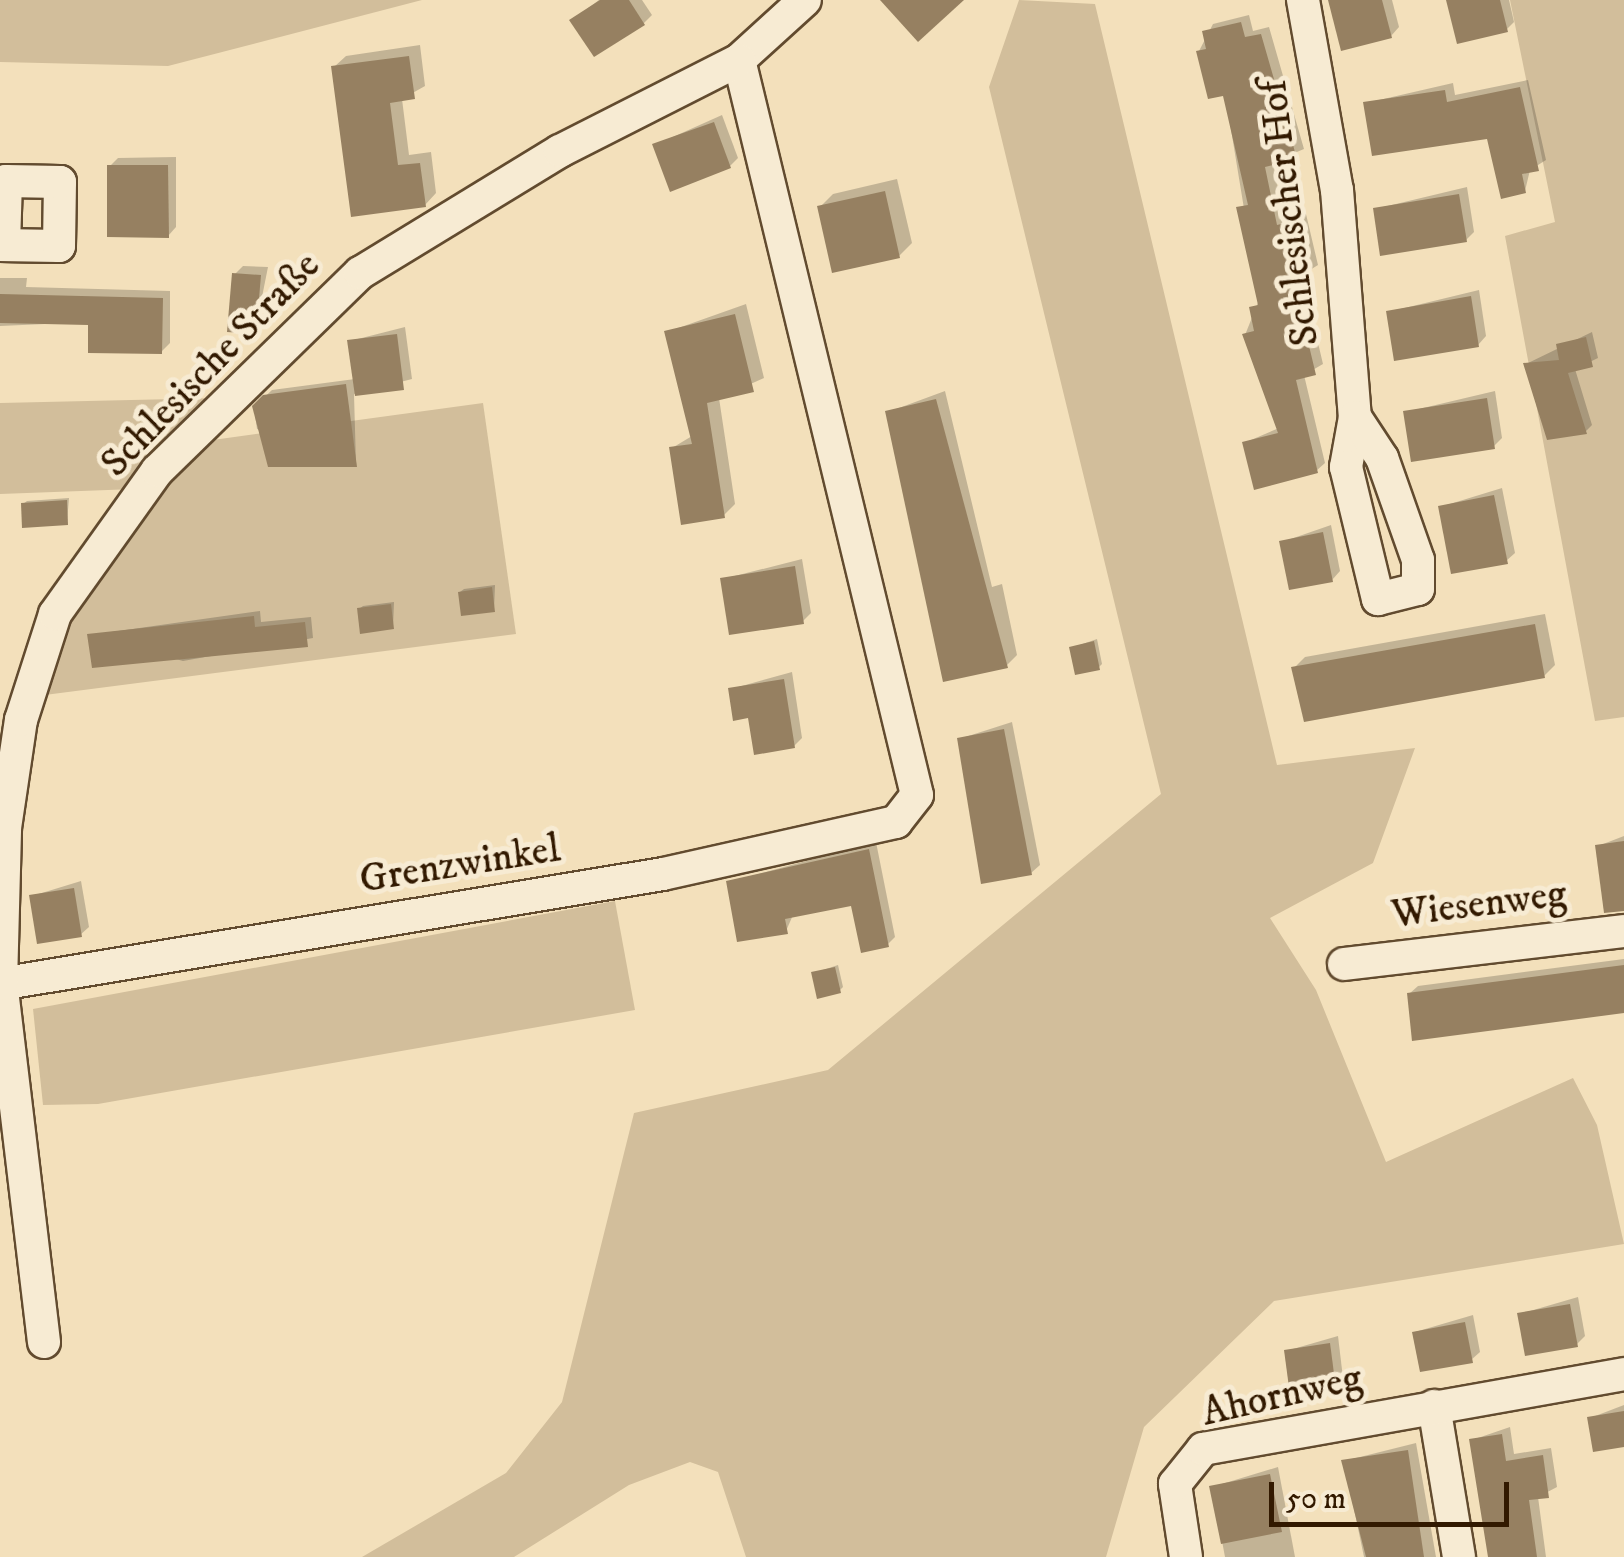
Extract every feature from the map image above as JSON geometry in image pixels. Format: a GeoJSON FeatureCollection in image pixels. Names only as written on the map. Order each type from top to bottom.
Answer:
{"type":"FeatureCollection","features":[{"type":"Feature","properties":{"kind":"street","name":"Schlesische Straße"},"geometry":{"type":"LineString","coordinates":[[0,984],[10,792],[55,614],[157,471],[360,273],[560,151],[739,60],[805,0]]}},
{"type":"Feature","properties":{"kind":"street","name":"Schlesischer Hof"},"geometry":{"type":"LineString","coordinates":[[1303,0],[1338,190],[1355,417],[1346,467],[1378,599],[1418,589],[1418,560],[1382,458],[1355,417]]}},
{"type":"Feature","properties":{"kind":"street","name":"Grenzwinkel"},"geometry":{"type":"LineString","coordinates":[[0,984],[663,874],[896,822],[916,795],[739,60]]}},
{"type":"Feature","properties":{"kind":"street","name":"Wiesenweg"},"geometry":{"type":"LineString","coordinates":[[1344,964],[1624,931]]}},
{"type":"Feature","properties":{"kind":"street"},"geometry":{"type":"LineString","coordinates":[[0,984],[44,1342]]}},
{"type":"Feature","properties":{"kind":"street","name":"Ahornweg"},"geometry":{"type":"LineString","coordinates":[[1186,1557],[1174,1484],[1203,1450],[1624,1374]]}},
{"type":"Feature","properties":{"kind":"street"},"geometry":{"type":"LineString","coordinates":[[1434,1406],[1459,1557]]}},
{"type":"Feature","properties":{"kind":"shaded area"},"geometry":{"type":"Polygon","coordinates":[[[0,0],[422,0],[168,66],[0,62],[0,0]]]}},
{"type":"Feature","properties":{"kind":"shaded area"},"geometry":{"type":"Polygon","coordinates":[[[1019,0],[1095,4],[1277,765],[1415,748],[1373,863],[1270,918],[1316,990],[1386,1162],[1573,1078],[1597,1125],[1624,1244],[1274,1301],[1144,1427],[1106,1557],[746,1557],[718,1472],[690,1462],[629,1485],[514,1557],[362,1557],[506,1473],[562,1402],[634,1113],[828,1070],[1161,794],[989,87],[1019,0]]]}},
{"type":"Feature","properties":{"kind":"shaded area"},"geometry":{"type":"Polygon","coordinates":[[[1510,0],[1624,0],[1624,717],[1595,721],[1505,236],[1555,222],[1510,0]]]}},
{"type":"Feature","properties":{"kind":"shaded area"},"geometry":{"type":"Polygon","coordinates":[[[219,398],[135,489],[0,494],[0,403],[219,398]]]}},
{"type":"Feature","properties":{"kind":"shaded area"},"geometry":{"type":"Polygon","coordinates":[[[483,403],[516,634],[37,696],[60,620],[191,443],[483,403]]]}},
{"type":"Feature","properties":{"kind":"shaded area"},"geometry":{"type":"Polygon","coordinates":[[[615,901],[635,1010],[98,1104],[43,1105],[33,1009],[615,901]]]}},
{"type":"Feature","properties":{"kind":"building"},"geometry":{"type":"Polygon","coordinates":[[[600,0],[629,0],[645,25],[594,57],[569,20],[600,0]]]}},
{"type":"Feature","properties":{"kind":"building"},"geometry":{"type":"Polygon","coordinates":[[[880,0],[964,0],[918,42],[880,0]]]}},
{"type":"Feature","properties":{"kind":"building"},"geometry":{"type":"Polygon","coordinates":[[[1328,0],[1382,0],[1392,38],[1341,51],[1328,0]]]}},
{"type":"Feature","properties":{"kind":"building"},"geometry":{"type":"Polygon","coordinates":[[[1446,0],[1500,0],[1508,32],[1457,44],[1446,0]]]}},
{"type":"Feature","properties":{"kind":"building"},"geometry":{"type":"Polygon","coordinates":[[[1241,22],[1245,37],[1261,34],[1297,159],[1265,167],[1277,225],[1298,220],[1311,276],[1293,279],[1316,375],[1296,380],[1318,473],[1254,490],[1242,442],[1278,433],[1242,334],[1254,331],[1249,307],[1258,305],[1236,207],[1248,205],[1223,96],[1208,99],[1196,51],[1206,49],[1202,31],[1241,22]]]}},
{"type":"Feature","properties":{"kind":"building"},"geometry":{"type":"Polygon","coordinates":[[[409,56],[415,99],[390,103],[398,165],[420,163],[426,207],[351,217],[331,66],[409,56]]]}},
{"type":"Feature","properties":{"kind":"building"},"geometry":{"type":"Polygon","coordinates":[[[1520,87],[1539,171],[1522,174],[1526,193],[1501,199],[1487,139],[1372,156],[1363,102],[1445,90],[1447,102],[1520,87]]]}},
{"type":"Feature","properties":{"kind":"building"},"geometry":{"type":"Polygon","coordinates":[[[714,122],[731,168],[670,192],[652,144],[714,122]]]}},
{"type":"Feature","properties":{"kind":"building"},"geometry":{"type":"Polygon","coordinates":[[[107,165],[168,165],[169,238],[107,237],[107,165]]]}},
{"type":"Feature","properties":{"kind":"building"},"geometry":{"type":"Polygon","coordinates":[[[885,191],[900,258],[832,273],[817,206],[885,191]]]}},
{"type":"Feature","properties":{"kind":"building"},"geometry":{"type":"Polygon","coordinates":[[[1459,194],[1467,242],[1380,256],[1373,208],[1459,194]]]}},
{"type":"Feature","properties":{"kind":"building"},"geometry":{"type":"Polygon","coordinates":[[[232,273],[261,275],[256,334],[227,332],[232,273]]]}},
{"type":"Feature","properties":{"kind":"building"},"geometry":{"type":"Polygon","coordinates":[[[0,294],[163,298],[162,354],[88,353],[88,325],[0,323],[0,294]]]}},
{"type":"Feature","properties":{"kind":"building"},"geometry":{"type":"Polygon","coordinates":[[[1471,296],[1479,347],[1394,361],[1386,311],[1471,296]]]}},
{"type":"Feature","properties":{"kind":"building"},"geometry":{"type":"Polygon","coordinates":[[[735,314],[754,392],[707,403],[725,518],[681,525],[669,447],[692,444],[664,331],[735,314]]]}},
{"type":"Feature","properties":{"kind":"building"},"geometry":{"type":"Polygon","coordinates":[[[397,334],[404,390],[355,396],[347,340],[397,334]]]}},
{"type":"Feature","properties":{"kind":"building"},"geometry":{"type":"Polygon","coordinates":[[[1586,337],[1593,367],[1568,373],[1587,434],[1547,440],[1523,363],[1559,360],[1556,344],[1586,337]]]}},
{"type":"Feature","properties":{"kind":"building"},"geometry":{"type":"Polygon","coordinates":[[[346,384],[357,467],[268,467],[252,406],[263,395],[346,384]]]}},
{"type":"Feature","properties":{"kind":"building"},"geometry":{"type":"Polygon","coordinates":[[[1487,398],[1495,449],[1411,462],[1403,411],[1487,398]]]}},
{"type":"Feature","properties":{"kind":"building"},"geometry":{"type":"Polygon","coordinates":[[[936,399],[1008,668],[943,682],[885,411],[936,399]]]}},
{"type":"Feature","properties":{"kind":"building"},"geometry":{"type":"Polygon","coordinates":[[[1494,495],[1508,564],[1451,574],[1438,506],[1494,495]]]}},
{"type":"Feature","properties":{"kind":"building"},"geometry":{"type":"Polygon","coordinates":[[[67,500],[68,525],[22,528],[21,503],[67,500]]]}},
{"type":"Feature","properties":{"kind":"building"},"geometry":{"type":"Polygon","coordinates":[[[1323,532],[1333,582],[1289,590],[1279,541],[1323,532]]]}},
{"type":"Feature","properties":{"kind":"building"},"geometry":{"type":"Polygon","coordinates":[[[795,566],[804,624],[729,635],[720,578],[795,566]]]}},
{"type":"Feature","properties":{"kind":"building"},"geometry":{"type":"Polygon","coordinates":[[[492,587],[495,612],[461,616],[458,592],[492,587]]]}},
{"type":"Feature","properties":{"kind":"building"},"geometry":{"type":"Polygon","coordinates":[[[391,604],[394,629],[360,634],[357,608],[391,604]]]}},
{"type":"Feature","properties":{"kind":"building"},"geometry":{"type":"Polygon","coordinates":[[[254,616],[255,627],[305,622],[308,647],[92,668],[87,634],[254,616]]]}},
{"type":"Feature","properties":{"kind":"building"},"geometry":{"type":"Polygon","coordinates":[[[1535,624],[1545,678],[1304,722],[1291,667],[1535,624]]]}},
{"type":"Feature","properties":{"kind":"building"},"geometry":{"type":"Polygon","coordinates":[[[1094,641],[1100,670],[1075,675],[1069,647],[1094,641]]]}},
{"type":"Feature","properties":{"kind":"building"},"geometry":{"type":"Polygon","coordinates":[[[784,679],[795,748],[754,755],[748,718],[733,721],[728,688],[784,679]]]}},
{"type":"Feature","properties":{"kind":"building"},"geometry":{"type":"Polygon","coordinates":[[[1004,729],[1032,875],[981,884],[957,738],[1004,729]]]}},
{"type":"Feature","properties":{"kind":"building"},"geometry":{"type":"Polygon","coordinates":[[[1624,841],[1624,911],[1604,913],[1595,845],[1624,841]]]}},
{"type":"Feature","properties":{"kind":"building"},"geometry":{"type":"Polygon","coordinates":[[[869,849],[889,947],[861,953],[851,906],[785,919],[788,934],[737,942],[726,881],[869,849]]]}},
{"type":"Feature","properties":{"kind":"building"},"geometry":{"type":"Polygon","coordinates":[[[74,888],[82,937],[37,944],[29,895],[74,888]]]}},
{"type":"Feature","properties":{"kind":"building"},"geometry":{"type":"Polygon","coordinates":[[[1624,965],[1624,1013],[1412,1041],[1407,993],[1624,965]]]}},
{"type":"Feature","properties":{"kind":"building"},"geometry":{"type":"Polygon","coordinates":[[[835,967],[841,993],[817,999],[811,972],[835,967]]]}},
{"type":"Feature","properties":{"kind":"building"},"geometry":{"type":"Polygon","coordinates":[[[1570,1304],[1578,1347],[1525,1356],[1517,1313],[1570,1304]]]}},
{"type":"Feature","properties":{"kind":"building"},"geometry":{"type":"Polygon","coordinates":[[[1465,1322],[1473,1363],[1420,1372],[1412,1332],[1465,1322]]]}},
{"type":"Feature","properties":{"kind":"building"},"geometry":{"type":"Polygon","coordinates":[[[1330,1343],[1336,1389],[1290,1395],[1284,1350],[1330,1343]]]}},
{"type":"Feature","properties":{"kind":"building"},"geometry":{"type":"Polygon","coordinates":[[[1624,1411],[1624,1447],[1593,1452],[1587,1417],[1624,1411]]]}},
{"type":"Feature","properties":{"kind":"building"},"geometry":{"type":"Polygon","coordinates":[[[1502,1434],[1506,1461],[1543,1455],[1549,1498],[1529,1500],[1537,1557],[1488,1557],[1469,1439],[1502,1434]]]}},
{"type":"Feature","properties":{"kind":"building"},"geometry":{"type":"Polygon","coordinates":[[[1408,1450],[1424,1557],[1366,1557],[1341,1460],[1408,1450]]]}},
{"type":"Feature","properties":{"kind":"building"},"geometry":{"type":"Polygon","coordinates":[[[1270,1474],[1282,1532],[1221,1544],[1209,1486],[1270,1474]]]}}]}
